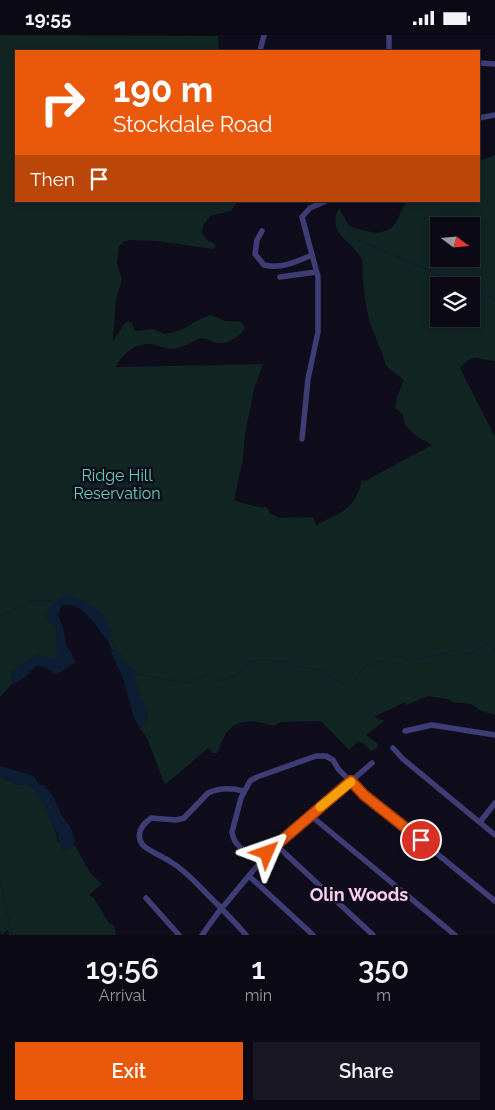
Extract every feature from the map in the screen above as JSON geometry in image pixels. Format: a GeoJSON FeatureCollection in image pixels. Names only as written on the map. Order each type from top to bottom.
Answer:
{"type":"FeatureCollection","features":[{"type":"Feature","properties":{"kind":"street"},"geometry":{"type":"LineString","coordinates":[[260,50],[264,35]]}},
{"type":"Feature","properties":{"kind":"street"},"geometry":{"type":"LineString","coordinates":[[389,35],[389,50]]}},
{"type":"Feature","properties":{"kind":"street"},"geometry":{"type":"LineString","coordinates":[[480,63],[495,64]]}},
{"type":"Feature","properties":{"kind":"street"},"geometry":{"type":"LineString","coordinates":[[480,118],[495,115]]}},
{"type":"Feature","properties":{"kind":"street"},"geometry":{"type":"LineString","coordinates":[[302,439],[308,379],[318,332],[318,277],[302,217],[310,208],[324,202]]}},
{"type":"Feature","properties":{"kind":"street"},"geometry":{"type":"LineString","coordinates":[[262,231],[257,240],[255,254],[264,265],[278,267],[312,255]]}},
{"type":"Feature","properties":{"kind":"street"},"geometry":{"type":"LineString","coordinates":[[280,277],[316,272]]}},
{"type":"Feature","properties":{"kind":"street"},"geometry":{"type":"LineString","coordinates":[[405,731],[432,725],[495,735]]}},
{"type":"Feature","properties":{"kind":"street"},"geometry":{"type":"LineString","coordinates":[[393,749],[495,835]]}},
{"type":"Feature","properties":{"kind":"street"},"geometry":{"type":"LineString","coordinates":[[263,859],[243,850],[234,842],[232,832],[243,791],[250,781],[257,777],[320,755],[326,756],[333,760],[340,771],[364,795],[495,901]]}},
{"type":"Feature","properties":{"kind":"street"},"geometry":{"type":"LineString","coordinates":[[202,935],[222,907],[276,845],[372,763]]}},
{"type":"Feature","properties":{"kind":"street"},"geometry":{"type":"LineString","coordinates":[[243,791],[229,789],[212,791],[184,818],[176,821],[151,818],[140,828],[140,839],[146,848],[187,874],[222,907],[246,935]]}},
{"type":"Feature","properties":{"kind":"street"},"geometry":{"type":"LineString","coordinates":[[480,822],[495,803]]}},
{"type":"Feature","properties":{"kind":"street"},"geometry":{"type":"LineString","coordinates":[[310,815],[455,935]]}},
{"type":"Feature","properties":{"kind":"street"},"geometry":{"type":"LineString","coordinates":[[276,845],[373,935]]}},
{"type":"Feature","properties":{"kind":"street"},"geometry":{"type":"LineString","coordinates":[[249,876],[313,935]]}},
{"type":"Feature","properties":{"kind":"street"},"geometry":{"type":"LineString","coordinates":[[146,898],[179,935]]}},
{"type":"Feature","properties":{"kind":"green space","name":"Ridge Hill Reservation"},"geometry":{"type":"Polygon","coordinates":[[[0,35],[218,36],[219,50],[15,50],[15,202],[237,202],[231,211],[210,216],[203,226],[202,233],[206,239],[216,245],[213,249],[157,241],[131,240],[125,241],[119,246],[117,263],[122,280],[116,299],[113,342],[123,325],[128,321],[132,323],[135,331],[153,329],[165,334],[181,330],[211,315],[225,321],[241,322],[245,327],[241,334],[225,343],[202,338],[172,349],[144,344],[125,354],[116,367],[263,364],[254,389],[245,434],[243,459],[234,500],[254,506],[266,507],[269,513],[279,518],[313,517],[316,525],[340,513],[351,504],[356,497],[362,479],[365,481],[432,445],[417,436],[405,425],[403,414],[395,408],[404,380],[386,366],[367,311],[362,260],[358,253],[342,237],[336,225],[339,208],[349,226],[371,232],[384,232],[395,224],[403,207],[409,202],[480,202],[480,161],[495,155],[495,361],[473,358],[460,368],[495,437],[495,715],[482,711],[471,704],[452,702],[447,699],[428,696],[406,705],[405,702],[374,717],[384,721],[366,735],[378,744],[377,748],[371,751],[364,744],[358,742],[349,750],[321,721],[281,722],[274,726],[249,721],[243,722],[232,727],[227,732],[217,753],[213,753],[208,748],[165,785],[147,738],[140,728],[142,727],[114,649],[112,650],[108,641],[110,637],[84,607],[55,602],[53,625],[56,630],[58,657],[54,661],[40,656],[11,673],[13,683],[0,697],[0,35]]]}},
{"type":"Feature","properties":{"kind":"green space"},"geometry":{"type":"Polygon","coordinates":[[[0,776],[17,785],[30,785],[35,789],[51,819],[58,841],[75,845],[90,873],[102,884],[89,895],[93,897],[109,923],[114,925],[116,935],[9,935],[8,930],[1,935],[0,776]]]}},
{"type":"Feature","properties":{"kind":"water"},"geometry":{"type":"Polygon","coordinates":[[[66,594],[99,610],[111,629],[111,636],[108,641],[83,611],[69,605],[61,606],[58,616],[63,627],[66,645],[75,662],[56,675],[44,666],[36,666],[23,679],[11,685],[11,672],[37,654],[53,659],[57,656],[56,630],[53,625],[47,622],[47,613],[51,605],[66,594]]]}},
{"type":"Feature","properties":{"kind":"water"},"geometry":{"type":"Polygon","coordinates":[[[112,649],[117,651],[122,661],[133,669],[137,687],[148,715],[146,724],[140,728],[134,718],[123,678],[111,652],[112,649]]]}},
{"type":"Feature","properties":{"kind":"water"},"geometry":{"type":"Polygon","coordinates":[[[0,766],[34,776],[38,784],[45,786],[70,826],[75,841],[74,846],[62,852],[57,833],[38,794],[30,785],[17,785],[0,776],[0,766]]]}},
{"type":"Feature","properties":{"kind":"waterway"},"geometry":{"type":"LineString","coordinates":[[359,240],[443,277]]}},
{"type":"Feature","properties":{"kind":"waterway"},"geometry":{"type":"LineString","coordinates":[[480,293],[495,300]]}},
{"type":"Feature","properties":{"kind":"waterway"},"geometry":{"type":"LineString","coordinates":[[0,616],[35,600],[58,601]]}},
{"type":"Feature","properties":{"kind":"waterway"},"geometry":{"type":"LineString","coordinates":[[111,637],[126,664]]}},
{"type":"Feature","properties":{"kind":"waterway"},"geometry":{"type":"LineString","coordinates":[[352,682],[365,666],[400,656],[413,661],[453,651],[468,654],[486,644],[493,651],[495,648]]}},
{"type":"Feature","properties":{"kind":"waterway"},"geometry":{"type":"LineString","coordinates":[[135,674],[189,683],[207,674],[221,681],[237,675],[248,662],[264,659],[281,662],[290,660],[296,667],[322,670],[332,679],[347,685]]}},
{"type":"Feature","properties":{"kind":"waterway"},"geometry":{"type":"LineString","coordinates":[[0,881],[12,935]]}},
{"type":"Feature","properties":{"kind":"slow traffic"},"geometry":{"type":"LineString","coordinates":[[320,807],[351,782]]}},
{"type":"Feature","properties":{"kind":"district","name":"Olin Woods"},"geometry":{"type":"Point","coordinates":[359,895]}},
{"type":"Feature","properties":{"kind":"route"},"geometry":{"type":"LineString","coordinates":[[267,853],[351,781],[364,795],[421,840]]}}]}
